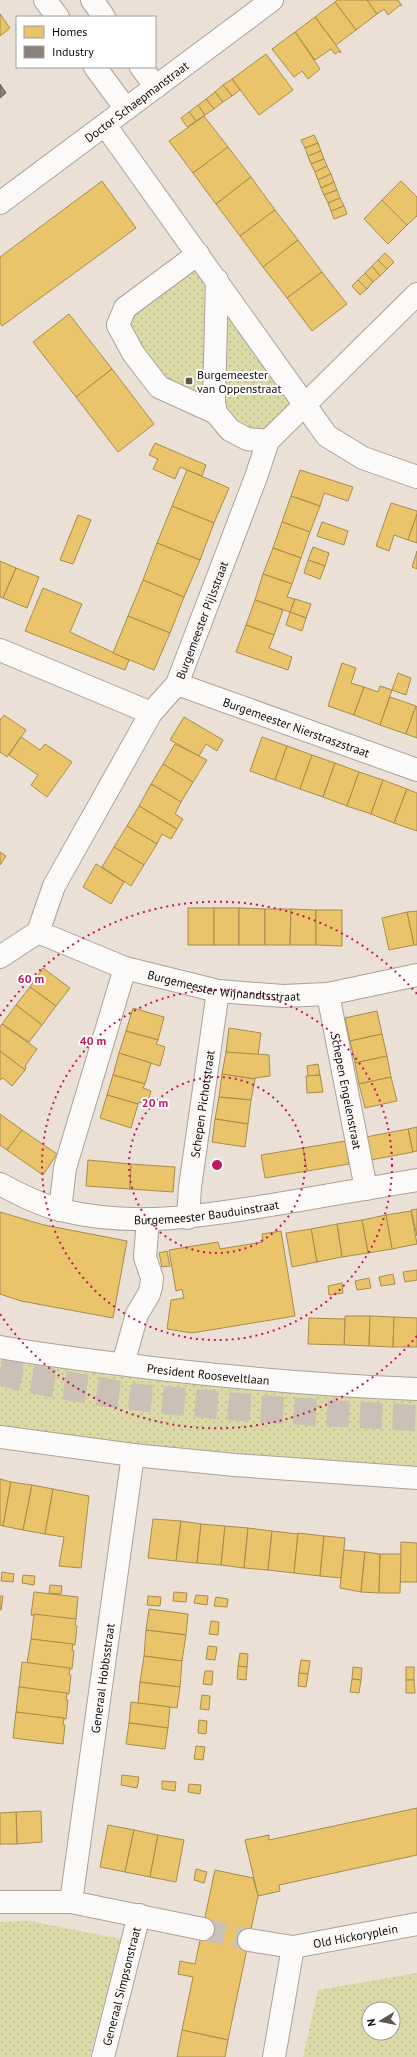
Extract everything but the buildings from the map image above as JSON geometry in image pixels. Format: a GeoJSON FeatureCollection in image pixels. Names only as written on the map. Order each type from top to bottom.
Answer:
{"type":"FeatureCollection","features":[{"type":"Feature","properties":{"kind":"street"},"geometry":{"type":"LineString","coordinates":[[45,0],[57,16]]}},
{"type":"Feature","properties":{"kind":"street"},"geometry":{"type":"LineString","coordinates":[[92,0],[103,16]]}},
{"type":"Feature","properties":{"kind":"street","name":"Doctor Schaepmanstraat"},"geometry":{"type":"LineString","coordinates":[[0,203],[272,0]]}},
{"type":"Feature","properties":{"kind":"street"},"geometry":{"type":"LineString","coordinates":[[96,68],[126,108]]}},
{"type":"Feature","properties":{"kind":"street"},"geometry":{"type":"LineString","coordinates":[[142,68],[156,87]]}},
{"type":"Feature","properties":{"kind":"street"},"geometry":{"type":"LineString","coordinates":[[105,125],[327,436],[363,458],[417,477]]}},
{"type":"Feature","properties":{"kind":"street"},"geometry":{"type":"LineString","coordinates":[[198,254],[125,308],[118,325],[133,352],[159,387],[216,414],[230,430],[247,439],[268,441]]}},
{"type":"Feature","properties":{"kind":"street"},"geometry":{"type":"LineString","coordinates":[[216,414],[214,403],[217,280]]}},
{"type":"Feature","properties":{"kind":"street","name":"Burgemeester Pijlsstraat"},"geometry":{"type":"LineString","coordinates":[[38,932],[54,886],[151,713],[176,684],[256,477],[268,441],[417,294]]}},
{"type":"Feature","properties":{"kind":"street"},"geometry":{"type":"LineString","coordinates":[[0,650],[151,713]]}},
{"type":"Feature","properties":{"kind":"street","name":"Burgemeester Nierstraszstraat"},"geometry":{"type":"LineString","coordinates":[[176,684],[417,770]]}},
{"type":"Feature","properties":{"kind":"street"},"geometry":{"type":"LineString","coordinates":[[0,957],[38,932]]}},
{"type":"Feature","properties":{"kind":"street","name":"Burgemeester Wijnandtsstraat"},"geometry":{"type":"LineString","coordinates":[[38,932],[124,968],[218,991],[283,996],[328,994],[417,975]]}},
{"type":"Feature","properties":{"kind":"street"},"geometry":{"type":"LineString","coordinates":[[60,1210],[65,1168],[124,968]]}},
{"type":"Feature","properties":{"kind":"street","name":"Schepen Pichotstraat"},"geometry":{"type":"LineString","coordinates":[[188,1218],[190,1187],[218,991]]}},
{"type":"Feature","properties":{"kind":"street","name":"Schepen Engelenstraat"},"geometry":{"type":"LineString","coordinates":[[328,994],[366,1189]]}},
{"type":"Feature","properties":{"kind":"street","name":"Burgemeester Bauduinstraat"},"geometry":{"type":"LineString","coordinates":[[0,1184],[31,1199],[60,1210],[90,1215],[148,1219],[188,1218],[417,1180]]}},
{"type":"Feature","properties":{"kind":"street"},"geometry":{"type":"LineString","coordinates":[[123,1364],[136,1314],[150,1294],[152,1278],[145,1256],[148,1219]]}},
{"type":"Feature","properties":{"kind":"street","name":"President Rooseveltlaan"},"geometry":{"type":"LineString","coordinates":[[0,1347],[123,1364],[254,1379],[358,1387],[417,1389]]}},
{"type":"Feature","properties":{"kind":"street"},"geometry":{"type":"LineString","coordinates":[[0,1437],[133,1455],[269,1468],[417,1478]]}},
{"type":"Feature","properties":{"kind":"street","name":"Generaal Hobbsstraat"},"geometry":{"type":"LineString","coordinates":[[71,1902],[133,1455]]}},
{"type":"Feature","properties":{"kind":"street"},"geometry":{"type":"LineString","coordinates":[[0,1902],[71,1902],[203,1929]]}},
{"type":"Feature","properties":{"kind":"street","name":"Generaal Simpsonstraat"},"geometry":{"type":"LineString","coordinates":[[102,2057],[139,1915]]}},
{"type":"Feature","properties":{"kind":"street","name":"Old Hickoryplein"},"geometry":{"type":"LineString","coordinates":[[248,1940],[293,1947],[417,1924]]}},
{"type":"Feature","properties":{"kind":"street"},"geometry":{"type":"LineString","coordinates":[[274,2057],[293,1947]]}},
{"type":"Feature","properties":{"kind":"green space"},"geometry":{"type":"Polygon","coordinates":[[[196,263],[298,402],[266,433],[244,431],[162,379],[126,324],[134,309],[196,263]]]}},
{"type":"Feature","properties":{"kind":"green space"},"geometry":{"type":"Polygon","coordinates":[[[0,1356],[417,1397],[417,1469],[113,1445],[0,1428],[0,1356]]]}},
{"type":"Feature","properties":{"kind":"green space"},"geometry":{"type":"Polygon","coordinates":[[[30,1921],[121,1939],[90,2057],[0,2057],[0,1922],[30,1921]]]}},
{"type":"Feature","properties":{"kind":"green space"},"geometry":{"type":"Polygon","coordinates":[[[417,1973],[417,2057],[303,2057],[318,1990],[417,1973]]]}},
{"type":"Feature","properties":{"kind":"tunnel"},"geometry":{"type":"LineString","coordinates":[[0,1370],[131,1394],[285,1408],[417,1416]]}},
{"type":"Feature","properties":{"kind":"tunnel"},"geometry":{"type":"LineString","coordinates":[[0,1375],[51,1386],[155,1402],[312,1415],[417,1420]]}},
{"type":"Feature","properties":{"kind":"tunnel"},"geometry":{"type":"LineString","coordinates":[[203,1929],[249,1940]]}},
{"type":"Feature","properties":{"kind":"place","name":"Burgemeester van Oppenstraat"},"geometry":{"type":"Point","coordinates":[189,381]}}]}
